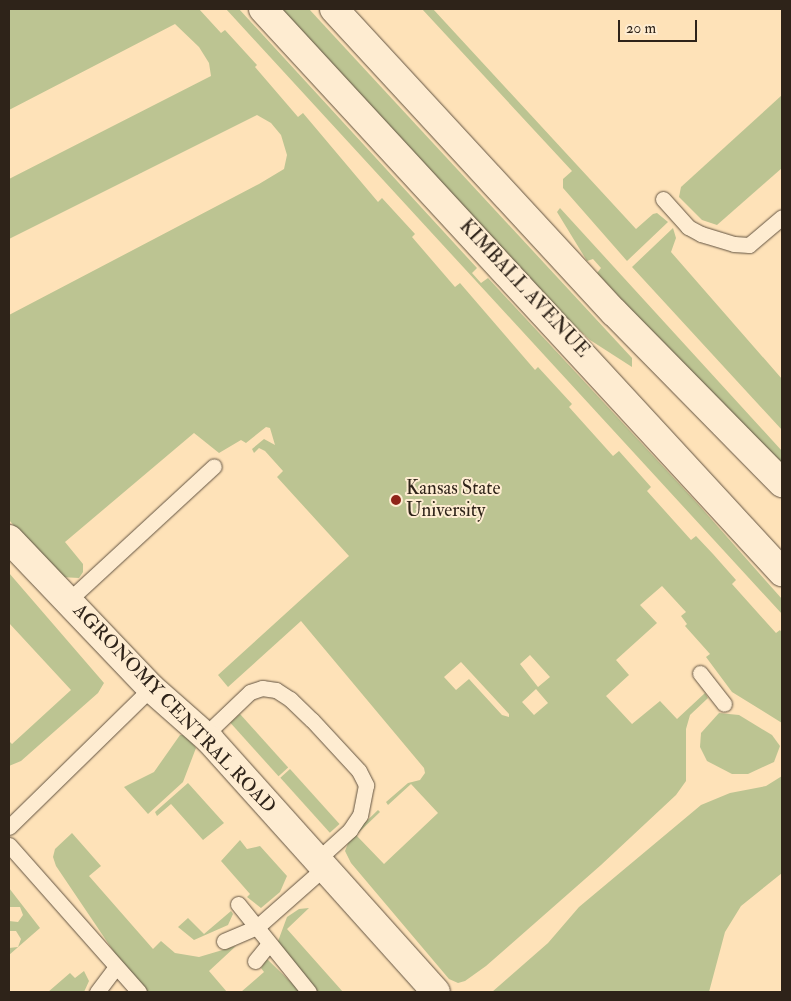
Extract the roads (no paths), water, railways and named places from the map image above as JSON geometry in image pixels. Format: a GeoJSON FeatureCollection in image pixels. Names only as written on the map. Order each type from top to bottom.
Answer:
{"type":"FeatureCollection","features":[{"type":"Feature","properties":{"kind":"main road","name":"KIMBALL AVENUE"},"geometry":{"type":"LineString","coordinates":[[264,9],[782,571]]}},
{"type":"Feature","properties":{"kind":"main road"},"geometry":{"type":"LineString","coordinates":[[334,9],[614,312],[782,483]]}},
{"type":"Feature","properties":{"kind":"main road","name":"AGRONOMY CENTRAL ROAD"},"geometry":{"type":"LineString","coordinates":[[9,540],[152,688],[204,735],[436,992]]}},
{"type":"Feature","properties":{"kind":"lane"},"geometry":{"type":"LineString","coordinates":[[664,198],[688,227],[701,234],[734,244],[749,245],[782,217]]}},
{"type":"Feature","properties":{"kind":"lane"},"geometry":{"type":"LineString","coordinates":[[69,600],[214,466]]}},
{"type":"Feature","properties":{"kind":"lane"},"geometry":{"type":"LineString","coordinates":[[700,673],[724,704]]}},
{"type":"Feature","properties":{"kind":"lane"},"geometry":{"type":"LineString","coordinates":[[11,822],[152,688]]}},
{"type":"Feature","properties":{"kind":"lane"},"geometry":{"type":"LineString","coordinates":[[204,735],[250,692],[262,688],[276,690],[307,715],[359,772],[366,785],[360,816],[321,864],[257,927],[224,941]]}},
{"type":"Feature","properties":{"kind":"lane"},"geometry":{"type":"LineString","coordinates":[[9,845],[139,992]]}},
{"type":"Feature","properties":{"kind":"lane"},"geometry":{"type":"LineString","coordinates":[[238,904],[309,992]]}},
{"type":"Feature","properties":{"kind":"lane"},"geometry":{"type":"LineString","coordinates":[[255,961],[269,944]]}},
{"type":"Feature","properties":{"kind":"lane"},"geometry":{"type":"LineString","coordinates":[[98,992],[116,967]]}},
{"type":"Feature","properties":{"kind":"place","name":"Kansas State University"},"geometry":{"type":"Point","coordinates":[396,500]}}]}
